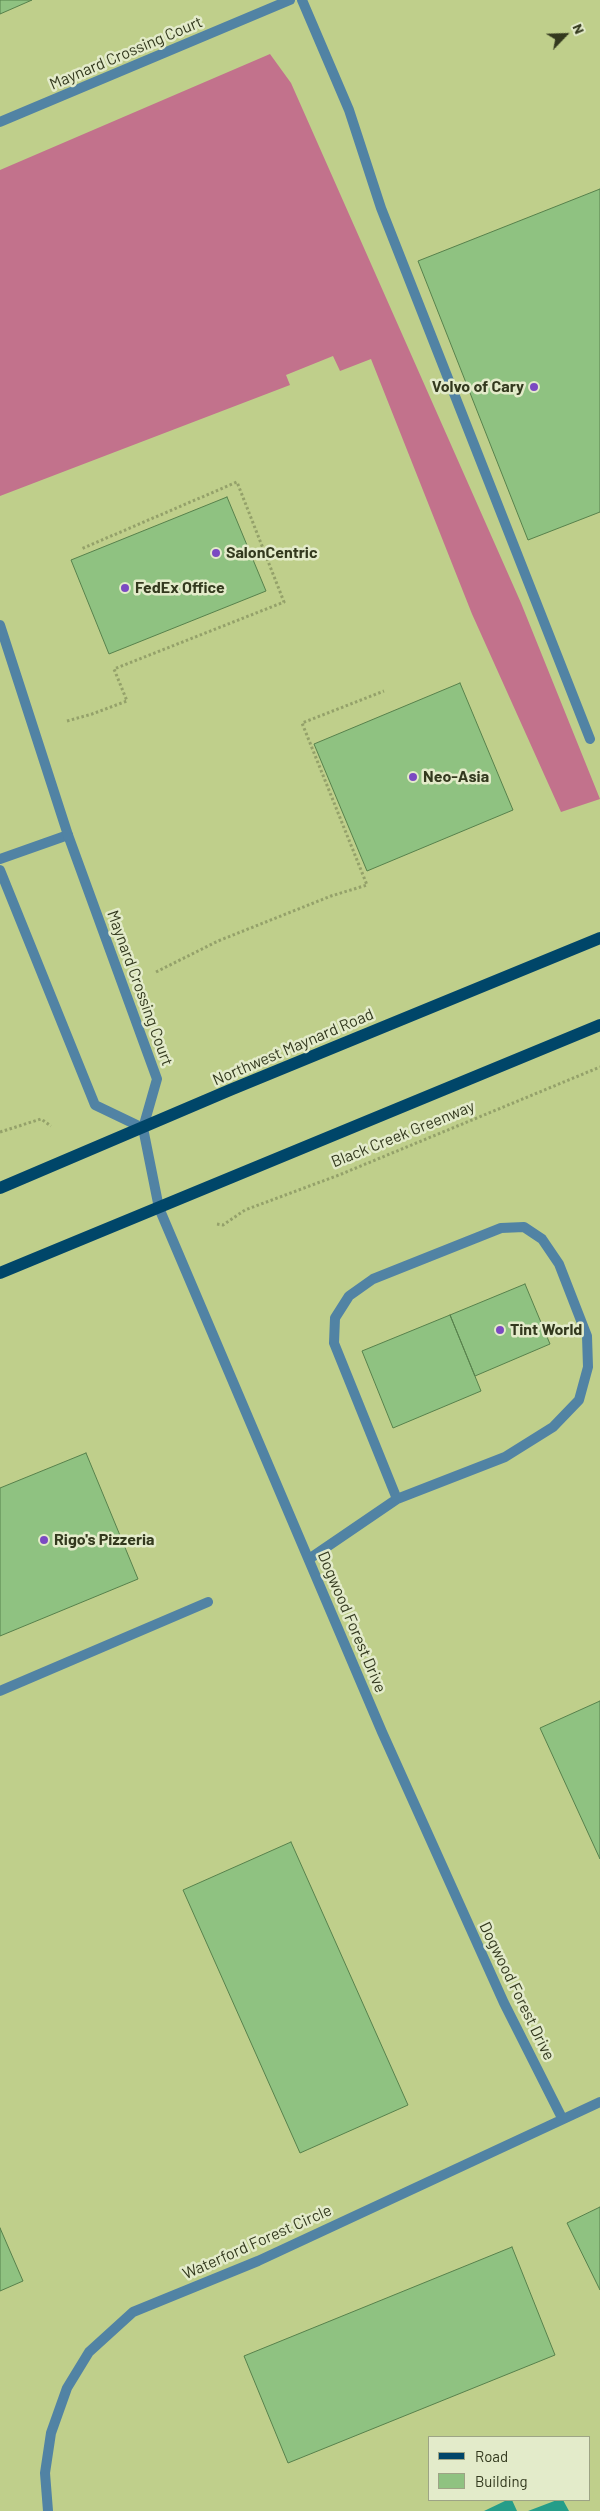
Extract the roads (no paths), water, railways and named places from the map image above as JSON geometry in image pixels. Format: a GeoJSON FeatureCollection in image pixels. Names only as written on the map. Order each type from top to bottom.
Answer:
{"type":"FeatureCollection","features":[{"type":"Feature","properties":{"kind":"main road","name":"Northwest Maynard Road"},"geometry":{"type":"LineString","coordinates":[[0,1188],[230,1090],[600,938]]}},
{"type":"Feature","properties":{"kind":"main road"},"geometry":{"type":"LineString","coordinates":[[0,1273],[600,1025]]}},
{"type":"Feature","properties":{"kind":"street","name":"Maynard Crossing Court"},"geometry":{"type":"LineString","coordinates":[[0,122],[290,0]]}},
{"type":"Feature","properties":{"kind":"street"},"geometry":{"type":"LineString","coordinates":[[302,0],[349,110],[381,208],[590,739]]}},
{"type":"Feature","properties":{"kind":"street","name":"Maynard Crossing Court"},"geometry":{"type":"LineString","coordinates":[[0,625],[68,835],[156,1079],[143,1128]]}},
{"type":"Feature","properties":{"kind":"street"},"geometry":{"type":"LineString","coordinates":[[0,859],[68,835]]}},
{"type":"Feature","properties":{"kind":"street"},"geometry":{"type":"LineString","coordinates":[[0,870],[95,1105],[143,1128]]}},
{"type":"Feature","properties":{"kind":"street","name":"Dogwood Forest Drive"},"geometry":{"type":"LineString","coordinates":[[143,1128],[159,1208],[382,1732],[500,1994],[562,2118]]}},
{"type":"Feature","properties":{"kind":"street"},"geometry":{"type":"LineString","coordinates":[[309,1559],[397,1499],[504,1457],[553,1427],[579,1400],[588,1367],[587,1336],[559,1264],[542,1239],[524,1227],[500,1228],[373,1279],[349,1296],[336,1318],[334,1343],[397,1499]]}},
{"type":"Feature","properties":{"kind":"street"},"geometry":{"type":"LineString","coordinates":[[0,1691],[208,1602]]}},
{"type":"Feature","properties":{"kind":"street","name":"Waterford Forest Circle"},"geometry":{"type":"LineString","coordinates":[[48,2511],[45,2473],[52,2434],[67,2388],[89,2352],[134,2312],[258,2260],[600,2102]]}},
{"type":"Feature","properties":{"kind":"water"},"geometry":{"type":"Polygon","coordinates":[[[505,2501],[512,2501],[517,2511],[484,2511],[505,2501]]]}},
{"type":"Feature","properties":{"kind":"water"},"geometry":{"type":"Polygon","coordinates":[[[554,2501],[564,2501],[569,2511],[528,2511],[554,2501]]]}},
{"type":"Feature","properties":{"kind":"place","name":"Volvo of Cary"},"geometry":{"type":"Point","coordinates":[534,387]}},
{"type":"Feature","properties":{"kind":"place","name":"SalonCentric"},"geometry":{"type":"Point","coordinates":[216,553]}},
{"type":"Feature","properties":{"kind":"place","name":"FedEx Office"},"geometry":{"type":"Point","coordinates":[125,588]}},
{"type":"Feature","properties":{"kind":"place","name":"Neo-Asia"},"geometry":{"type":"Point","coordinates":[413,777]}},
{"type":"Feature","properties":{"kind":"place","name":"Tint World"},"geometry":{"type":"Point","coordinates":[500,1330]}},
{"type":"Feature","properties":{"kind":"place","name":"Rigo's Pizzeria"},"geometry":{"type":"Point","coordinates":[44,1540]}}]}
